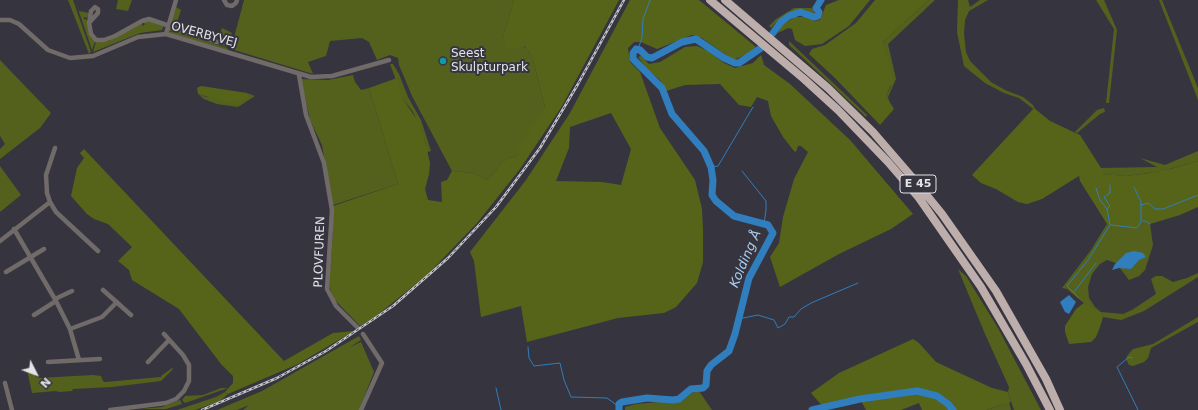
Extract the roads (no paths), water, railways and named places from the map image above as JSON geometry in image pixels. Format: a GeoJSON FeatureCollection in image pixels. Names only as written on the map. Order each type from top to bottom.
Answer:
{"type":"FeatureCollection","features":[{"type":"Feature","properties":{"kind":"highway","name":"E 45"},"geometry":{"type":"LineString","coordinates":[[710,0],[804,79],[838,110],[888,162],[919,198],[981,287],[1026,364],[1050,410]]}},
{"type":"Feature","properties":{"kind":"highway","name":"E 45"},"geometry":{"type":"LineString","coordinates":[[725,0],[791,54],[828,88],[873,132],[911,176],[942,214],[996,291],[1042,372],[1060,410]]}},
{"type":"Feature","properties":{"kind":"street"},"geometry":{"type":"LineString","coordinates":[[166,34],[176,0]]}},
{"type":"Feature","properties":{"kind":"street"},"geometry":{"type":"LineString","coordinates":[[224,0],[227,5],[232,6],[236,3],[236,0]]}},
{"type":"Feature","properties":{"kind":"street"},"geometry":{"type":"LineString","coordinates":[[89,23],[92,37],[100,41],[115,36],[142,21],[149,19],[169,24],[217,42]]}},
{"type":"Feature","properties":{"kind":"street","name":"OVERBYVEJ"},"geometry":{"type":"LineString","coordinates":[[0,20],[15,22],[48,50],[70,58],[93,56],[138,37],[166,34],[220,49],[299,75],[325,78],[389,60]]}},
{"type":"Feature","properties":{"kind":"street","name":"PLOVFUREN"},"geometry":{"type":"LineString","coordinates":[[299,75],[306,114],[324,162],[332,210],[327,289],[336,306],[358,328]]}},
{"type":"Feature","properties":{"kind":"street"},"geometry":{"type":"LineString","coordinates":[[56,148],[46,176],[47,193],[50,202],[56,212],[98,251]]}},
{"type":"Feature","properties":{"kind":"street"},"geometry":{"type":"LineString","coordinates":[[0,241],[50,202]]}},
{"type":"Feature","properties":{"kind":"street"},"geometry":{"type":"LineString","coordinates":[[14,229],[32,257],[56,300],[70,329],[79,360]]}},
{"type":"Feature","properties":{"kind":"street"},"geometry":{"type":"LineString","coordinates":[[6,272],[44,249]]}},
{"type":"Feature","properties":{"kind":"street"},"geometry":{"type":"LineString","coordinates":[[103,290],[131,314]]}},
{"type":"Feature","properties":{"kind":"street"},"geometry":{"type":"LineString","coordinates":[[34,315],[56,300],[72,292]]}},
{"type":"Feature","properties":{"kind":"street"},"geometry":{"type":"LineString","coordinates":[[70,329],[102,317],[117,302]]}},
{"type":"Feature","properties":{"kind":"street"},"geometry":{"type":"LineString","coordinates":[[110,410],[166,403],[176,399],[184,391],[189,381],[188,365],[183,355],[164,334]]}},
{"type":"Feature","properties":{"kind":"street"},"geometry":{"type":"LineString","coordinates":[[361,410],[382,363],[363,334]]}},
{"type":"Feature","properties":{"kind":"street"},"geometry":{"type":"LineString","coordinates":[[148,362],[169,340]]}},
{"type":"Feature","properties":{"kind":"street"},"geometry":{"type":"LineString","coordinates":[[48,362],[100,359]]}},
{"type":"Feature","properties":{"kind":"street"},"geometry":{"type":"LineString","coordinates":[[5,383],[12,410]]}},
{"type":"Feature","properties":{"kind":"water"},"geometry":{"type":"Polygon","coordinates":[[[1134,251],[1143,253],[1146,257],[1139,260],[1131,269],[1119,268],[1112,270],[1115,264],[1126,253],[1134,251]]]}},
{"type":"Feature","properties":{"kind":"water"},"geometry":{"type":"Polygon","coordinates":[[[1069,295],[1076,302],[1069,314],[1065,312],[1060,302],[1069,295]]]}},
{"type":"Feature","properties":{"kind":"waterway"},"geometry":{"type":"LineString","coordinates":[[638,49],[642,38],[643,19],[650,0]]}},
{"type":"Feature","properties":{"kind":"waterway","name":"Kolding Å"},"geometry":{"type":"LineString","coordinates":[[773,33],[781,22],[789,16],[800,12],[814,17],[818,16],[819,12],[816,8],[821,0]]}},
{"type":"Feature","properties":{"kind":"waterway","name":"Kolding Å"},"geometry":{"type":"LineString","coordinates":[[619,410],[619,404],[622,402],[647,398],[679,399],[691,389],[703,388],[706,385],[707,371],[711,365],[729,351],[735,334],[749,278],[773,233],[768,225],[734,216],[716,201],[712,195],[713,180],[711,167],[704,151],[672,114],[662,88],[633,59],[633,53],[636,49],[640,50],[647,57],[652,58],[682,42],[696,39],[724,58],[735,63],[739,63],[761,48]]}},
{"type":"Feature","properties":{"kind":"waterway"},"geometry":{"type":"LineString","coordinates":[[711,167],[718,166],[753,107]]}},
{"type":"Feature","properties":{"kind":"waterway"},"geometry":{"type":"LineString","coordinates":[[742,171],[766,201],[764,224]]}},
{"type":"Feature","properties":{"kind":"waterway"},"geometry":{"type":"LineString","coordinates":[[1107,209],[1110,206],[1104,197],[1110,193],[1110,185]]}},
{"type":"Feature","properties":{"kind":"waterway"},"geometry":{"type":"LineString","coordinates":[[1111,225],[1137,228],[1141,222],[1141,202],[1134,187]]}},
{"type":"Feature","properties":{"kind":"waterway"},"geometry":{"type":"LineString","coordinates":[[1079,298],[1067,286],[1088,260],[1110,225],[1107,209],[1100,200],[1096,188]]}},
{"type":"Feature","properties":{"kind":"waterway"},"geometry":{"type":"LineString","coordinates":[[1141,205],[1148,203],[1155,209],[1163,209],[1198,195]]}},
{"type":"Feature","properties":{"kind":"waterway"},"geometry":{"type":"LineString","coordinates":[[1142,221],[1150,224]]}},
{"type":"Feature","properties":{"kind":"waterway"},"geometry":{"type":"LineString","coordinates":[[1074,292],[1096,263]]}},
{"type":"Feature","properties":{"kind":"waterway"},"geometry":{"type":"LineString","coordinates":[[738,319],[758,315],[774,320],[778,328],[785,324],[789,317],[794,317],[801,309],[811,303],[858,283]]}},
{"type":"Feature","properties":{"kind":"waterway"},"geometry":{"type":"LineString","coordinates":[[528,347],[529,358],[534,366],[560,363],[564,380],[571,397],[607,398],[618,406]]}},
{"type":"Feature","properties":{"kind":"waterway"},"geometry":{"type":"LineString","coordinates":[[1132,358],[1129,357],[1117,367],[1138,410]]}},
{"type":"Feature","properties":{"kind":"waterway"},"geometry":{"type":"LineString","coordinates":[[496,388],[501,410]]}},
{"type":"Feature","properties":{"kind":"waterway","name":"Kolding Å"},"geometry":{"type":"LineString","coordinates":[[812,410],[860,399],[917,391],[937,396],[948,404],[953,410]]}},
{"type":"Feature","properties":{"kind":"railway"},"geometry":{"type":"LineString","coordinates":[[202,410],[277,378],[326,351],[393,306],[448,258],[496,207],[540,148],[578,84],[624,0]]}},
{"type":"Feature","properties":{"kind":"place","name":"Seest Skulpturpark"},"geometry":{"type":"Point","coordinates":[443,61]}}]}
